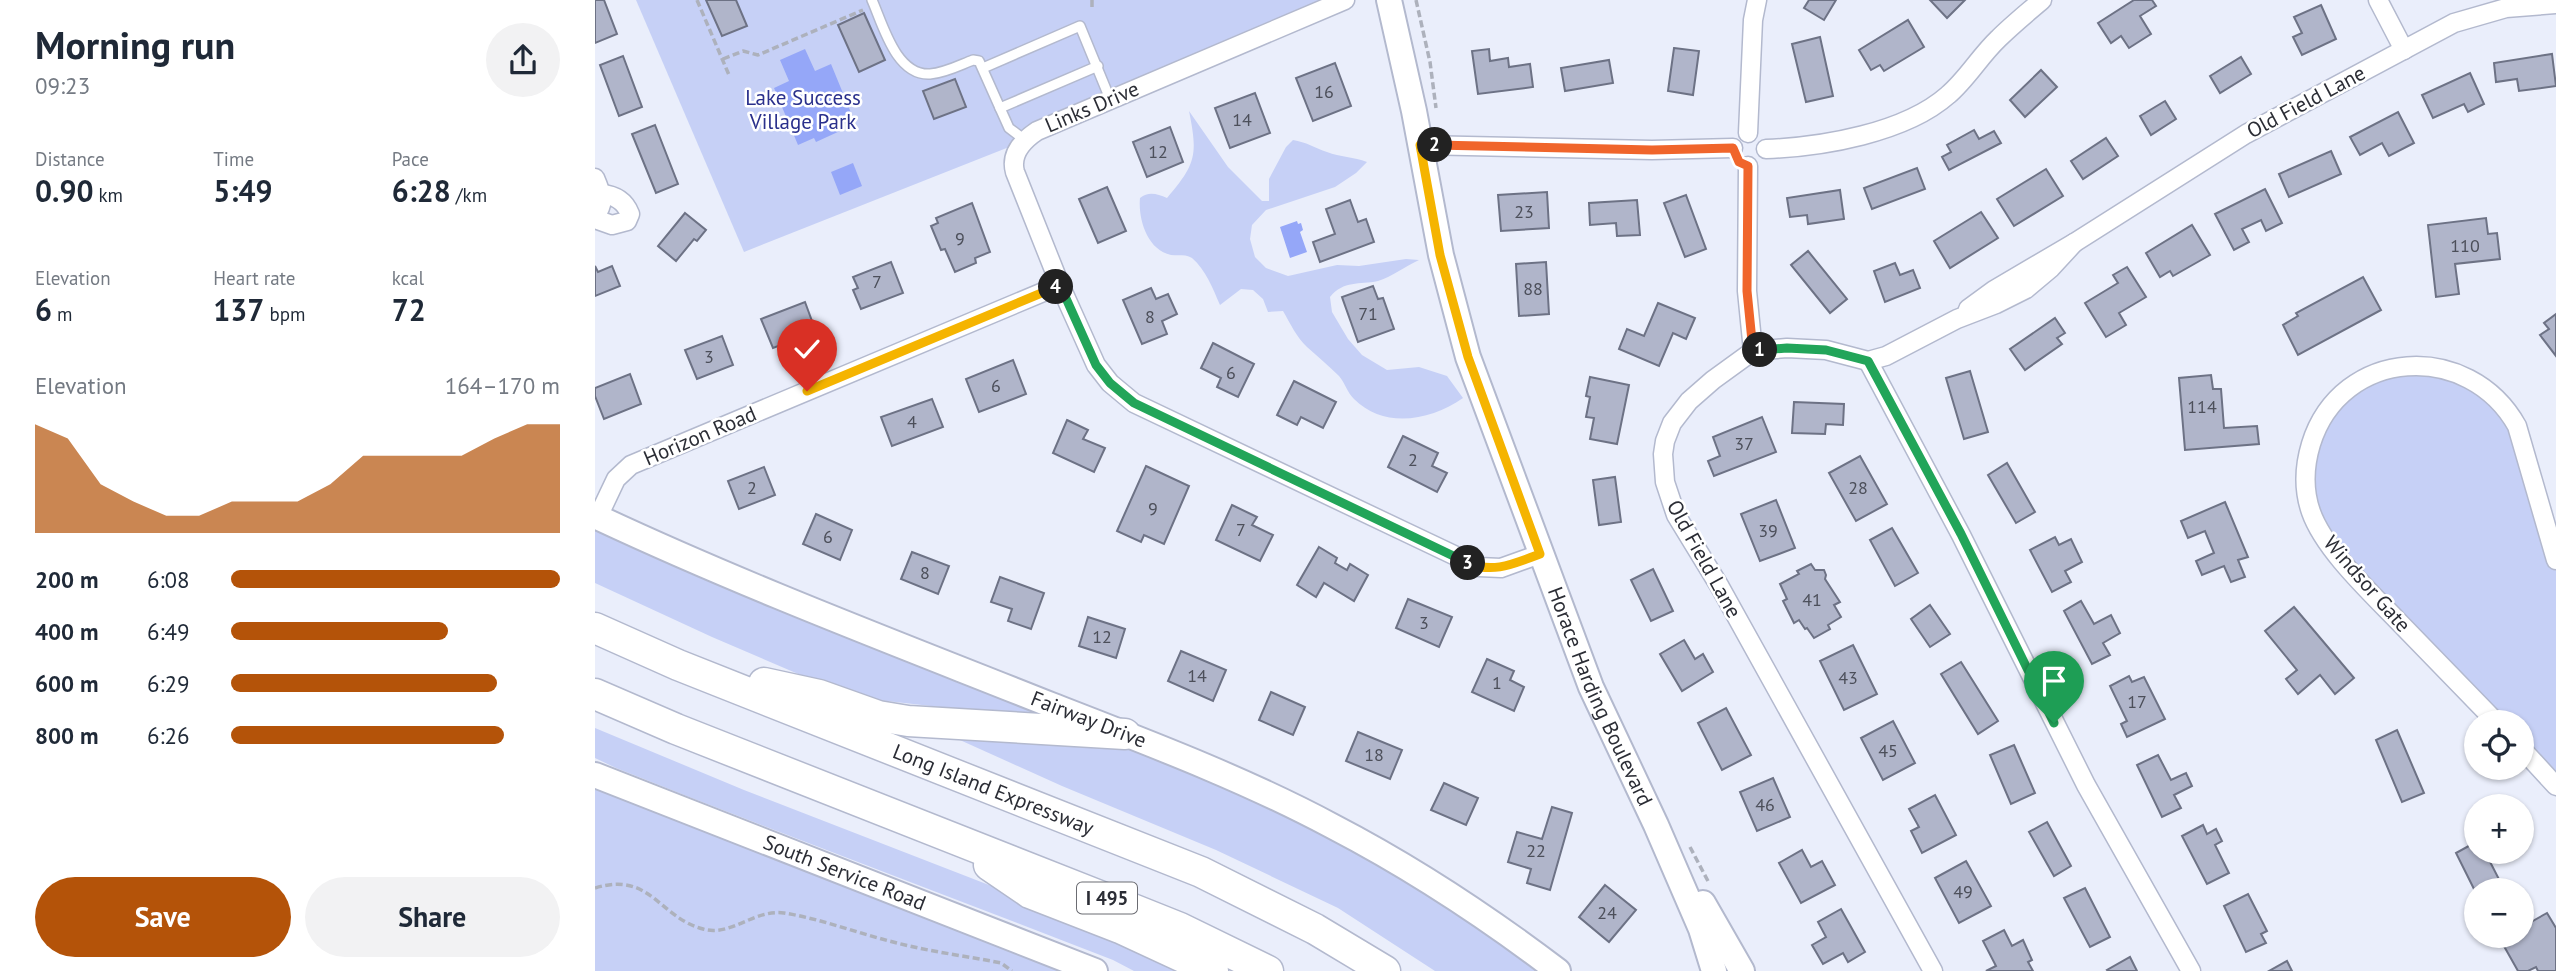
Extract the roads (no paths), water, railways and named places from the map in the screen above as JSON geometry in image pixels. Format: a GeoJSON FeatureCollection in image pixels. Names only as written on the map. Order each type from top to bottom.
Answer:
{"type":"FeatureCollection","features":[{"type":"Feature","properties":{"kind":"highway","name":"Long Island Expressway"},"geometry":{"type":"LineString","coordinates":[[595,628],[678,665],[1190,868],[1315,929],[1385,971]]}},
{"type":"Feature","properties":{"kind":"highway"},"geometry":{"type":"LineString","coordinates":[[678,665],[819,695],[879,716],[908,721],[1125,734]]}},
{"type":"Feature","properties":{"kind":"highway","name":"I 495"},"geometry":{"type":"LineString","coordinates":[[595,694],[676,729],[1180,928],[1268,971]]}},
{"type":"Feature","properties":{"kind":"highway"},"geometry":{"type":"LineString","coordinates":[[942,834],[1030,893],[1120,928],[1213,971]]}},
{"type":"Feature","properties":{"kind":"main road","name":"Horace Harding Boulevard"},"geometry":{"type":"LineString","coordinates":[[1389,0],[1400,43],[1440,255],[1468,357],[1595,697],[1656,825],[1701,929],[1714,971]]}},
{"type":"Feature","properties":{"kind":"main road","name":"Fairway Drive"},"geometry":{"type":"LineString","coordinates":[[596,517],[751,587],[1220,772],[1332,826],[1443,891],[1558,971]]}},
{"type":"Feature","properties":{"kind":"main road","name":"South Service Road"},"geometry":{"type":"LineString","coordinates":[[595,775],[1095,971]]}},
{"type":"Feature","properties":{"kind":"main road","name":"Horace Harding Boulevard"},"geometry":{"type":"LineString","coordinates":[[1656,825],[1742,971]]}},
{"type":"Feature","properties":{"kind":"street","name":"Links Drive"},"geometry":{"type":"LineString","coordinates":[[1345,0],[1041,129],[1025,140],[1016,153],[1014,168],[1060,285],[1096,365],[1110,383],[1134,403],[1479,568],[1501,568],[1540,554]]}},
{"type":"Feature","properties":{"kind":"street"},"geometry":{"type":"LineString","coordinates":[[1748,133],[1753,20],[1757,0]]}},
{"type":"Feature","properties":{"kind":"street"},"geometry":{"type":"LineString","coordinates":[[1766,149],[1788,148],[1858,135],[1889,127],[1927,110],[1949,94],[1997,39],[2042,0]]}},
{"type":"Feature","properties":{"kind":"street"},"geometry":{"type":"LineString","coordinates":[[2378,0],[2404,50]]}},
{"type":"Feature","properties":{"kind":"street","name":"Old Field Lane"},"geometry":{"type":"LineString","coordinates":[[1868,361],[1903,348],[1957,319],[1994,290],[2074,243],[2246,134],[2454,23],[2506,8],[2556,4]]}},
{"type":"Feature","properties":{"kind":"street"},"geometry":{"type":"LineString","coordinates":[[1748,133],[1759,135],[1766,144],[1766,155],[1759,163],[1748,166],[1739,162],[1733,148],[1739,136],[1748,133]]}},
{"type":"Feature","properties":{"kind":"street"},"geometry":{"type":"LineString","coordinates":[[1420,145],[1652,150],[1733,148]]}},
{"type":"Feature","properties":{"kind":"street"},"geometry":{"type":"LineString","coordinates":[[1748,166],[1747,291],[1753,351],[1787,348],[1826,350],[1868,361],[1961,534],[2086,785],[2191,971]]}},
{"type":"Feature","properties":{"kind":"street"},"geometry":{"type":"LineString","coordinates":[[598,186],[622,201],[630,214],[627,221],[615,225],[595,218],[602,203],[598,186]]}},
{"type":"Feature","properties":{"kind":"street","name":"Horizon Road"},"geometry":{"type":"LineString","coordinates":[[596,517],[616,479],[631,466],[1060,285]]}},
{"type":"Feature","properties":{"kind":"street","name":"Old Field Lane"},"geometry":{"type":"LineString","coordinates":[[1753,351],[1701,389],[1672,423],[1663,454],[1668,496],[1676,515],[1933,971]]}},
{"type":"Feature","properties":{"kind":"street","name":"Windsor Gate"},"geometry":{"type":"LineString","coordinates":[[2484,710],[2358,579],[2317,527],[2310,510],[2304,480],[2305,464],[2314,434],[2326,411],[2344,390],[2388,368],[2421,366],[2446,370],[2462,375],[2493,393],[2507,408],[2517,426],[2556,560]]}},
{"type":"Feature","properties":{"kind":"street"},"geometry":{"type":"LineString","coordinates":[[2534,762],[2556,786]]}},
{"type":"Feature","properties":{"kind":"lane"},"geometry":{"type":"LineString","coordinates":[[873,3],[900,60],[913,70],[927,74],[939,73],[973,60],[979,61],[1009,128],[1025,140]]}},
{"type":"Feature","properties":{"kind":"lane"},"geometry":{"type":"LineString","coordinates":[[983,68],[1080,26],[1110,99]]}},
{"type":"Feature","properties":{"kind":"lane"},"geometry":{"type":"LineString","coordinates":[[1000,108],[1098,66]]}},
{"type":"Feature","properties":{"kind":"water"},"geometry":{"type":"Polygon","coordinates":[[[805,49],[815,71],[831,64],[854,120],[839,126],[840,131],[816,142],[814,138],[798,145],[774,88],[789,81],[780,60],[805,49]]]}},
{"type":"Feature","properties":{"kind":"water"},"geometry":{"type":"Polygon","coordinates":[[[853,163],[862,186],[840,195],[831,172],[853,163]]]}},
{"type":"Feature","properties":{"kind":"water"},"geometry":{"type":"Polygon","coordinates":[[[1297,221],[1298,224],[1301,223],[1303,230],[1300,232],[1307,252],[1290,258],[1280,227],[1297,221]]]}},
{"type":"Feature","properties":{"kind":"park label","name":"Lake Success Village Park"},"geometry":{"type":"Point","coordinates":[803,110]}}]}
